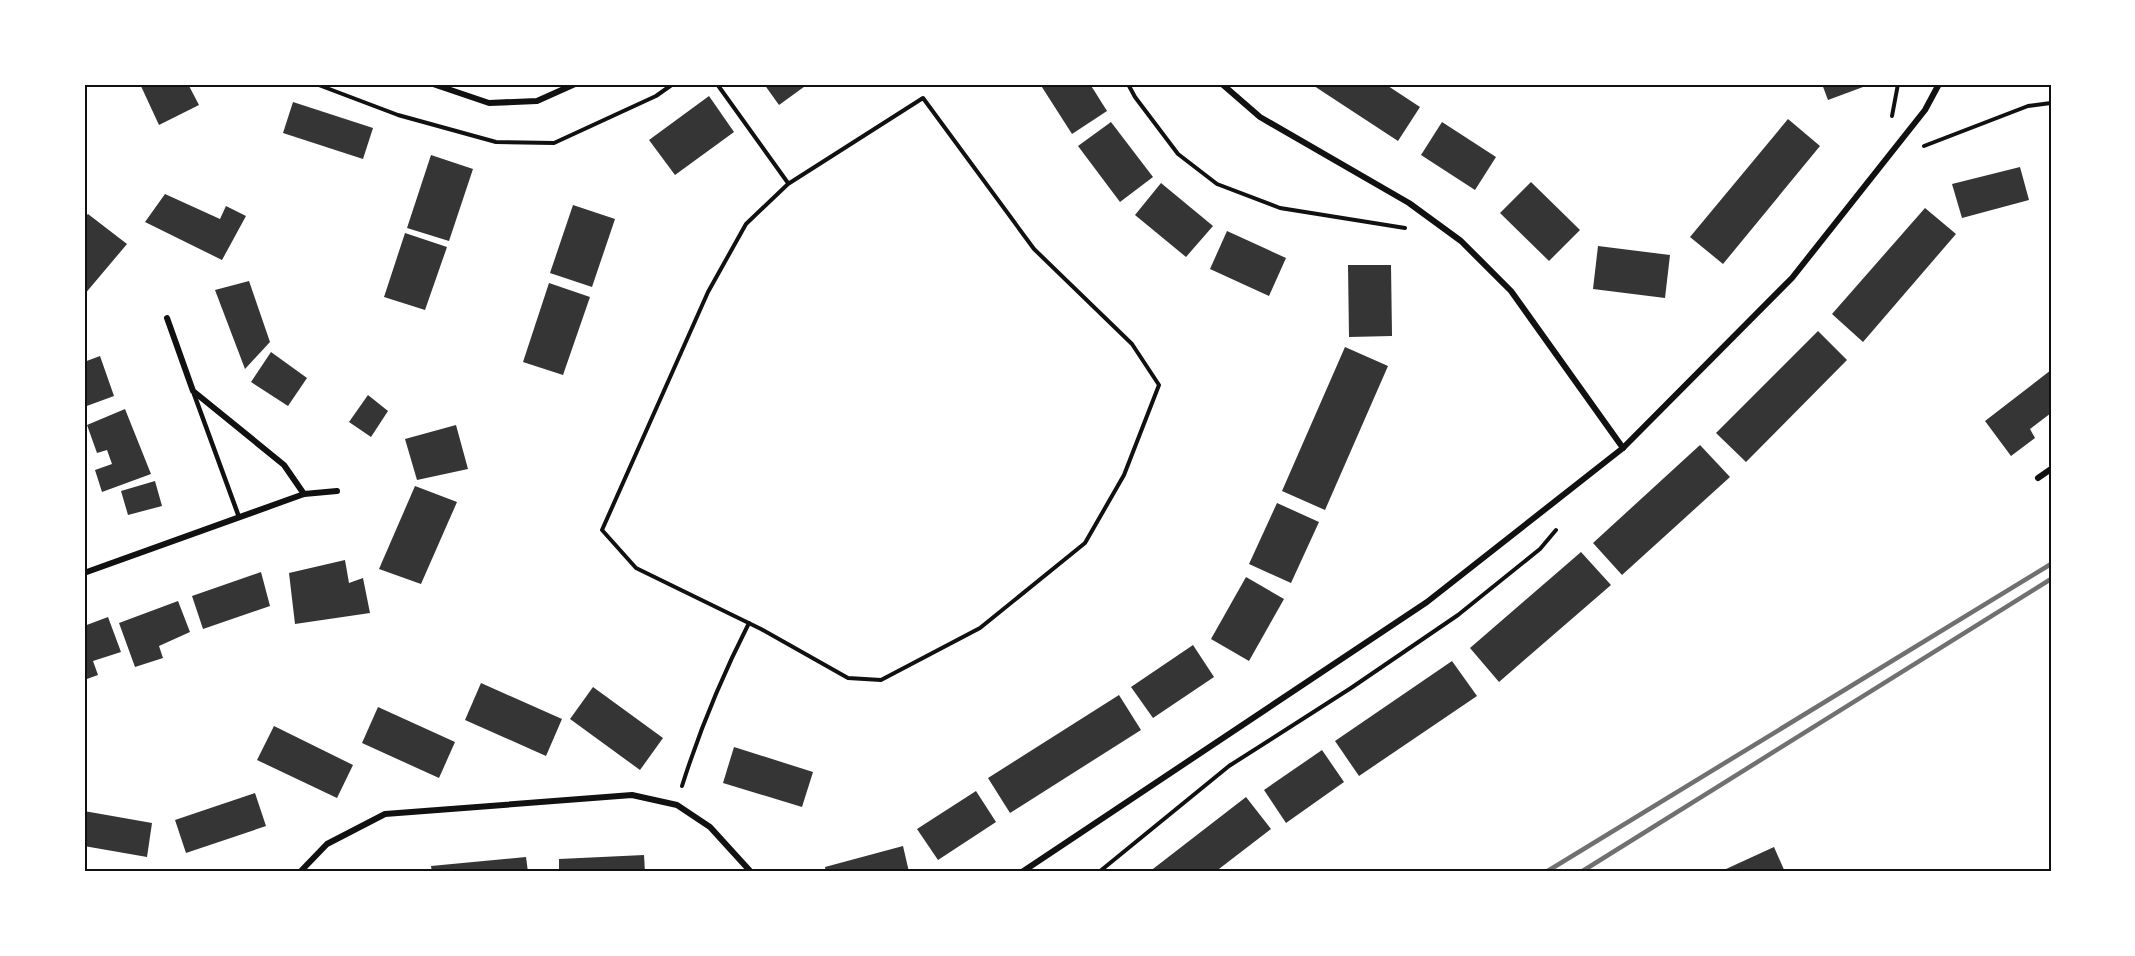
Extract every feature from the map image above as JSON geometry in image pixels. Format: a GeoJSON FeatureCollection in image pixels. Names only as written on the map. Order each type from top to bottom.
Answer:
{"type":"FeatureCollection","features":[{"type":"Feature","properties":{"kind":"street"},"geometry":{"type":"LineString","coordinates":[[433,84],[489,103],[537,101],[575,84]]}},
{"type":"Feature","properties":{"kind":"street"},"geometry":{"type":"LineString","coordinates":[[1222,84],[1260,117],[1409,202],[1461,241],[1511,291],[1623,448]]}},
{"type":"Feature","properties":{"kind":"street"},"geometry":{"type":"LineString","coordinates":[[1022,872],[1427,602],[1623,448],[1792,278],[1924,110],[1940,84]]}},
{"type":"Feature","properties":{"kind":"street"},"geometry":{"type":"LineString","coordinates":[[166,318],[194,391],[284,465],[304,494]]}},
{"type":"Feature","properties":{"kind":"street"},"geometry":{"type":"LineString","coordinates":[[2038,478],[2051,469]]}},
{"type":"Feature","properties":{"kind":"street"},"geometry":{"type":"LineString","coordinates":[[84,573],[304,494],[337,491]]}},
{"type":"Feature","properties":{"kind":"street"},"geometry":{"type":"LineString","coordinates":[[300,872],[327,844],[385,814],[632,795],[677,805],[710,827],[751,872]]}},
{"type":"Feature","properties":{"kind":"lane"},"geometry":{"type":"LineString","coordinates":[[194,391],[239,517]]}},
{"type":"Feature","properties":{"kind":"path"},"geometry":{"type":"LineString","coordinates":[[717,84],[788,184]]}},
{"type":"Feature","properties":{"kind":"path"},"geometry":{"type":"LineString","coordinates":[[1128,84],[1135,97],[1178,153],[1217,184],[1280,208],[1408,229]]}},
{"type":"Feature","properties":{"kind":"path"},"geometry":{"type":"LineString","coordinates":[[922,98],[1034,249],[1132,344],[1159,385],[1124,475],[1085,543],[980,628],[881,680],[848,678],[749,624],[636,568],[602,530],[708,292],[746,224],[788,184],[922,98]]}},
{"type":"Feature","properties":{"kind":"path"},"geometry":{"type":"LineString","coordinates":[[1884,162],[2028,106],[2051,103]]}},
{"type":"Feature","properties":{"kind":"path"},"geometry":{"type":"LineString","coordinates":[[677,805],[694,746],[720,681],[749,624]]}},
{"type":"Feature","properties":{"kind":"building"},"geometry":{"type":"Polygon","coordinates":[[[140,84],[188,84],[199,105],[159,125],[140,84]]]}},
{"type":"Feature","properties":{"kind":"building"},"geometry":{"type":"Polygon","coordinates":[[[764,84],[808,84],[779,105],[764,84]]]}},
{"type":"Feature","properties":{"kind":"building"},"geometry":{"type":"Polygon","coordinates":[[[1040,84],[1090,84],[1107,111],[1072,134],[1040,84]]]}},
{"type":"Feature","properties":{"kind":"building"},"geometry":{"type":"Polygon","coordinates":[[[1311,84],[1385,84],[1420,107],[1398,141],[1311,84]]]}},
{"type":"Feature","properties":{"kind":"building"},"geometry":{"type":"Polygon","coordinates":[[[1822,84],[1862,84],[1863,87],[1828,100],[1822,84]]]}},
{"type":"Feature","properties":{"kind":"building"},"geometry":{"type":"Polygon","coordinates":[[[709,96],[734,132],[675,175],[649,140],[709,96]]]}},
{"type":"Feature","properties":{"kind":"building"},"geometry":{"type":"Polygon","coordinates":[[[293,102],[373,128],[363,159],[283,133],[293,102]]]}},
{"type":"Feature","properties":{"kind":"building"},"geometry":{"type":"Polygon","coordinates":[[[1788,119],[1820,146],[1723,264],[1690,237],[1788,119]]]}},
{"type":"Feature","properties":{"kind":"building"},"geometry":{"type":"Polygon","coordinates":[[[1111,122],[1153,177],[1120,202],[1078,146],[1111,122]]]}},
{"type":"Feature","properties":{"kind":"building"},"geometry":{"type":"Polygon","coordinates":[[[1442,122],[1496,157],[1475,190],[1421,155],[1442,122]]]}},
{"type":"Feature","properties":{"kind":"building"},"geometry":{"type":"Polygon","coordinates":[[[431,155],[473,169],[449,241],[407,228],[431,155]]]}},
{"type":"Feature","properties":{"kind":"building"},"geometry":{"type":"Polygon","coordinates":[[[2020,167],[2029,200],[1962,218],[1952,184],[2020,167]]]}},
{"type":"Feature","properties":{"kind":"building"},"geometry":{"type":"Polygon","coordinates":[[[1531,182],[1580,230],[1549,261],[1500,213],[1531,182]]]}},
{"type":"Feature","properties":{"kind":"building"},"geometry":{"type":"Polygon","coordinates":[[[1161,183],[1213,226],[1186,257],[1135,215],[1161,183]]]}},
{"type":"Feature","properties":{"kind":"building"},"geometry":{"type":"Polygon","coordinates":[[[165,194],[220,219],[226,206],[246,216],[222,260],[145,222],[165,194]]]}},
{"type":"Feature","properties":{"kind":"building"},"geometry":{"type":"Polygon","coordinates":[[[573,205],[615,219],[592,287],[550,273],[573,205]]]}},
{"type":"Feature","properties":{"kind":"building"},"geometry":{"type":"Polygon","coordinates":[[[1925,208],[1956,234],[1863,342],[1832,314],[1925,208]]]}},
{"type":"Feature","properties":{"kind":"building"},"geometry":{"type":"Polygon","coordinates":[[[88,214],[127,244],[84,295],[84,218],[88,214]]]}},
{"type":"Feature","properties":{"kind":"building"},"geometry":{"type":"Polygon","coordinates":[[[1227,231],[1286,258],[1269,296],[1210,269],[1227,231]]]}},
{"type":"Feature","properties":{"kind":"building"},"geometry":{"type":"Polygon","coordinates":[[[405,233],[447,247],[425,310],[384,297],[405,233]]]}},
{"type":"Feature","properties":{"kind":"building"},"geometry":{"type":"Polygon","coordinates":[[[1598,246],[1670,255],[1665,298],[1593,289],[1598,246]]]}},
{"type":"Feature","properties":{"kind":"building"},"geometry":{"type":"Polygon","coordinates":[[[1348,265],[1391,265],[1392,336],[1349,337],[1348,265]]]}},
{"type":"Feature","properties":{"kind":"building"},"geometry":{"type":"Polygon","coordinates":[[[249,281],[270,342],[245,369],[215,290],[249,281]]]}},
{"type":"Feature","properties":{"kind":"building"},"geometry":{"type":"Polygon","coordinates":[[[549,283],[590,297],[563,375],[523,362],[549,283]]]}},
{"type":"Feature","properties":{"kind":"building"},"geometry":{"type":"Polygon","coordinates":[[[1818,331],[1847,360],[1746,462],[1716,433],[1818,331]]]}},
{"type":"Feature","properties":{"kind":"building"},"geometry":{"type":"Polygon","coordinates":[[[1345,347],[1388,366],[1325,510],[1282,491],[1345,347]]]}},
{"type":"Feature","properties":{"kind":"building"},"geometry":{"type":"Polygon","coordinates":[[[271,352],[307,378],[288,406],[251,382],[271,352]]]}},
{"type":"Feature","properties":{"kind":"building"},"geometry":{"type":"Polygon","coordinates":[[[100,356],[114,396],[84,407],[84,362],[100,356]]]}},
{"type":"Feature","properties":{"kind":"building"},"geometry":{"type":"Polygon","coordinates":[[[2051,370],[2051,413],[2030,429],[2035,438],[2011,456],[1985,421],[2051,370]]]}},
{"type":"Feature","properties":{"kind":"building"},"geometry":{"type":"Polygon","coordinates":[[[368,395],[388,411],[371,437],[349,422],[368,395]]]}},
{"type":"Feature","properties":{"kind":"building"},"geometry":{"type":"Polygon","coordinates":[[[125,409],[151,474],[102,492],[95,470],[112,464],[107,450],[97,453],[87,425],[125,409]]]}},
{"type":"Feature","properties":{"kind":"building"},"geometry":{"type":"Polygon","coordinates":[[[456,425],[468,469],[417,480],[405,439],[456,425]]]}},
{"type":"Feature","properties":{"kind":"building"},"geometry":{"type":"Polygon","coordinates":[[[1700,445],[1730,477],[1622,575],[1593,543],[1700,445]]]}},
{"type":"Feature","properties":{"kind":"building"},"geometry":{"type":"Polygon","coordinates":[[[155,481],[162,506],[128,515],[121,491],[155,481]]]}},
{"type":"Feature","properties":{"kind":"building"},"geometry":{"type":"Polygon","coordinates":[[[415,486],[457,502],[421,584],[379,569],[415,486]]]}},
{"type":"Feature","properties":{"kind":"building"},"geometry":{"type":"Polygon","coordinates":[[[1277,503],[1319,522],[1291,583],[1249,564],[1277,503]]]}},
{"type":"Feature","properties":{"kind":"building"},"geometry":{"type":"Polygon","coordinates":[[[1581,552],[1611,585],[1499,682],[1470,648],[1581,552]]]}},
{"type":"Feature","properties":{"kind":"building"},"geometry":{"type":"Polygon","coordinates":[[[345,560],[349,583],[363,578],[370,613],[295,624],[289,573],[345,560]]]}},
{"type":"Feature","properties":{"kind":"building"},"geometry":{"type":"Polygon","coordinates":[[[261,572],[270,606],[203,629],[192,596],[261,572]]]}},
{"type":"Feature","properties":{"kind":"building"},"geometry":{"type":"Polygon","coordinates":[[[1246,577],[1284,599],[1249,661],[1211,639],[1246,577]]]}},
{"type":"Feature","properties":{"kind":"building"},"geometry":{"type":"Polygon","coordinates":[[[178,601],[190,632],[159,646],[163,658],[135,667],[119,623],[178,601]]]}},
{"type":"Feature","properties":{"kind":"building"},"geometry":{"type":"Polygon","coordinates":[[[108,617],[121,652],[93,661],[98,675],[84,680],[84,626],[108,617]]]}},
{"type":"Feature","properties":{"kind":"building"},"geometry":{"type":"Polygon","coordinates":[[[1193,645],[1214,677],[1153,718],[1131,687],[1193,645]]]}},
{"type":"Feature","properties":{"kind":"building"},"geometry":{"type":"Polygon","coordinates":[[[1452,661],[1477,696],[1359,776],[1335,741],[1452,661]]]}},
{"type":"Feature","properties":{"kind":"building"},"geometry":{"type":"Polygon","coordinates":[[[481,683],[562,719],[546,756],[465,720],[481,683]]]}},
{"type":"Feature","properties":{"kind":"building"},"geometry":{"type":"Polygon","coordinates":[[[593,687],[663,738],[640,770],[570,719],[593,687]]]}},
{"type":"Feature","properties":{"kind":"building"},"geometry":{"type":"Polygon","coordinates":[[[1119,695],[1141,730],[1010,813],[988,778],[1119,695]]]}},
{"type":"Feature","properties":{"kind":"building"},"geometry":{"type":"Polygon","coordinates":[[[378,707],[455,742],[439,778],[362,743],[378,707]]]}},
{"type":"Feature","properties":{"kind":"building"},"geometry":{"type":"Polygon","coordinates":[[[274,726],[353,765],[337,798],[257,760],[274,726]]]}},
{"type":"Feature","properties":{"kind":"building"},"geometry":{"type":"Polygon","coordinates":[[[734,747],[813,772],[802,807],[723,783],[734,747]]]}},
{"type":"Feature","properties":{"kind":"building"},"geometry":{"type":"Polygon","coordinates":[[[1322,750],[1344,782],[1286,823],[1264,790],[1322,750]]]}},
{"type":"Feature","properties":{"kind":"building"},"geometry":{"type":"Polygon","coordinates":[[[976,791],[996,822],[938,860],[917,829],[976,791]]]}},
{"type":"Feature","properties":{"kind":"building"},"geometry":{"type":"Polygon","coordinates":[[[255,793],[266,826],[186,853],[175,820],[255,793]]]}},
{"type":"Feature","properties":{"kind":"building"},"geometry":{"type":"Polygon","coordinates":[[[1246,797],[1271,829],[1215,872],[1149,872],[1246,797]]]}},
{"type":"Feature","properties":{"kind":"building"},"geometry":{"type":"Polygon","coordinates":[[[84,811],[152,823],[147,857],[84,846],[84,811]]]}},
{"type":"Feature","properties":{"kind":"building"},"geometry":{"type":"Polygon","coordinates":[[[903,846],[909,872],[826,872],[825,867],[903,846]]]}},
{"type":"Feature","properties":{"kind":"building"},"geometry":{"type":"Polygon","coordinates":[[[1774,847],[1785,872],[1720,872],[1726,869],[1774,847]]]}},
{"type":"Feature","properties":{"kind":"building"},"geometry":{"type":"Polygon","coordinates":[[[644,855],[645,872],[559,872],[559,859],[644,855]]]}},
{"type":"Feature","properties":{"kind":"building"},"geometry":{"type":"Polygon","coordinates":[[[526,857],[528,872],[432,872],[431,866],[526,857]]]}},
{"type":"Feature","properties":{"kind":"railway"},"geometry":{"type":"LineString","coordinates":[[1546,872],[2051,564]]}},
{"type":"Feature","properties":{"kind":"railway"},"geometry":{"type":"LineString","coordinates":[[1581,872],[2051,579]]}}]}
